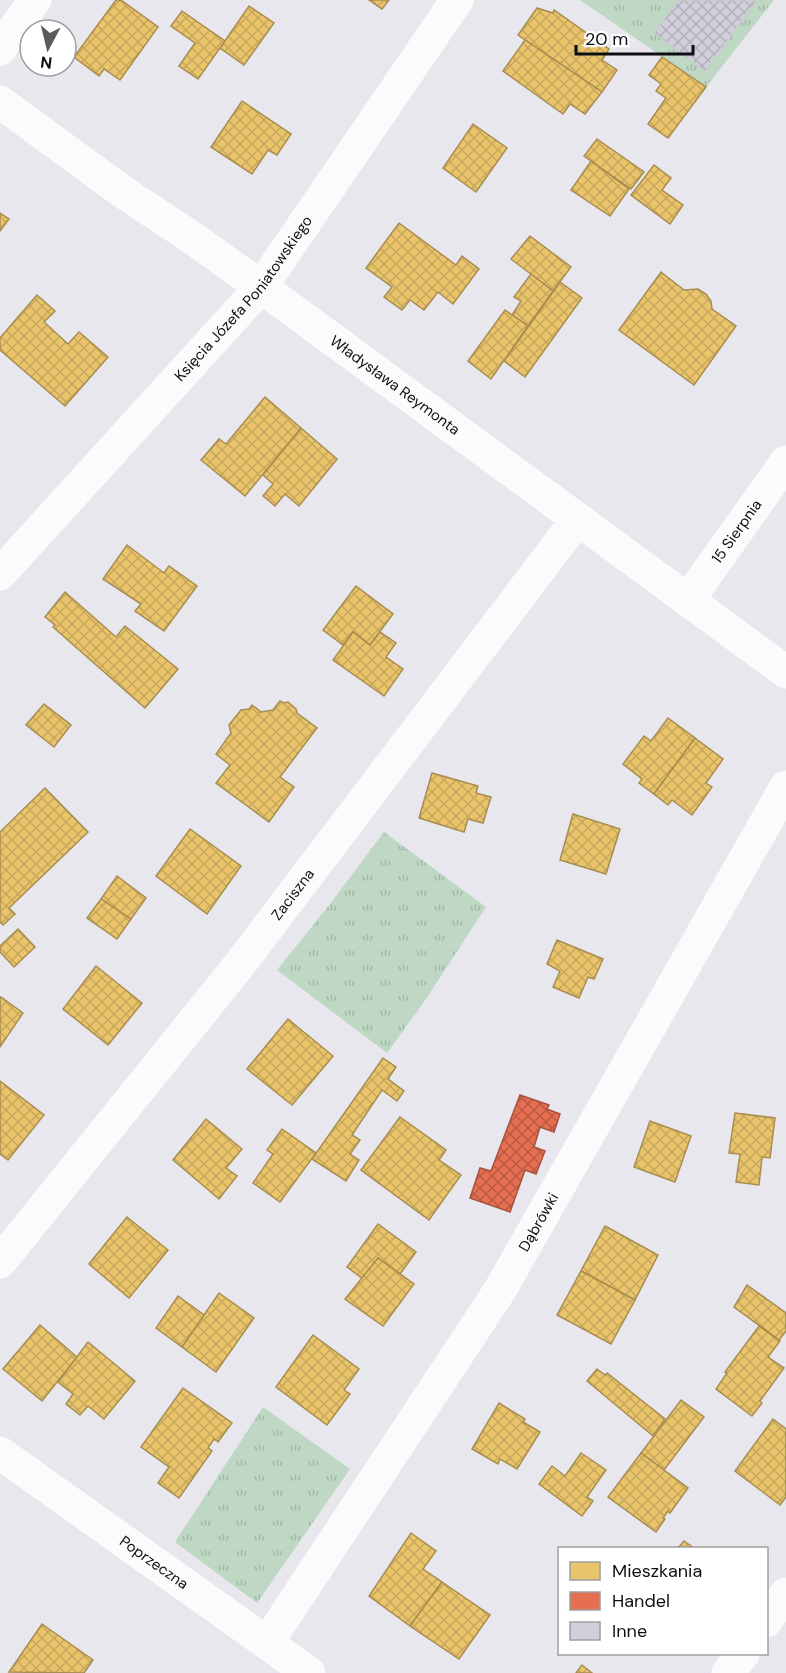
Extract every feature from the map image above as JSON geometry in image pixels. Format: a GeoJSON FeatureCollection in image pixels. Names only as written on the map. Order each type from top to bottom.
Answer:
{"type":"FeatureCollection","features":[{"type":"Feature","properties":{"kind":"street"},"geometry":{"type":"LineString","coordinates":[[0,49],[35,0]]}},
{"type":"Feature","properties":{"kind":"street","name":"Księcia Józefa Poniatowskiego"},"geometry":{"type":"LineString","coordinates":[[0,574],[261,287],[457,0]]}},
{"type":"Feature","properties":{"kind":"street","name":"Władysława Reymonta"},"geometry":{"type":"LineString","coordinates":[[0,102],[123,192],[261,287],[786,672]]}},
{"type":"Feature","properties":{"kind":"street","name":"15 Sierpnia"},"geometry":{"type":"LineString","coordinates":[[688,600],[786,462]]}},
{"type":"Feature","properties":{"kind":"street","name":"Zaciszna"},"geometry":{"type":"LineString","coordinates":[[0,1262],[240,964],[577,520]]}},
{"type":"Feature","properties":{"kind":"street","name":"Dąbrówki"},"geometry":{"type":"LineString","coordinates":[[267,1643],[500,1290],[786,787]]}},
{"type":"Feature","properties":{"kind":"street","name":"Poprzeczna"},"geometry":{"type":"LineString","coordinates":[[0,1453],[309,1673]]}},
{"type":"Feature","properties":{"kind":"street"},"geometry":{"type":"LineString","coordinates":[[768,1618],[786,1594]]}},
{"type":"Feature","properties":{"kind":"street"},"geometry":{"type":"LineString","coordinates":[[728,1673],[742,1655]]}},
{"type":"Feature","properties":{"kind":"green space"},"geometry":{"type":"Polygon","coordinates":[[[580,0],[774,0],[706,87],[580,0]]]}},
{"type":"Feature","properties":{"kind":"green space"},"geometry":{"type":"Polygon","coordinates":[[[384,832],[486,907],[426,999],[387,1053],[277,970],[384,832]]]}},
{"type":"Feature","properties":{"kind":"green space"},"geometry":{"type":"Polygon","coordinates":[[[263,1407],[350,1469],[257,1603],[175,1542],[263,1407]]]}},
{"type":"Feature","properties":{"kind":"building: Mieszkania"},"geometry":{"type":"Polygon","coordinates":[[[116,0],[121,0],[158,27],[120,80],[104,69],[99,76],[78,60],[78,52],[116,0]]]}},
{"type":"Feature","properties":{"kind":"building: Mieszkania"},"geometry":{"type":"Polygon","coordinates":[[[369,0],[389,0],[382,9],[369,0]]]}},
{"type":"Feature","properties":{"kind":"building: Mieszkania"},"geometry":{"type":"Polygon","coordinates":[[[249,6],[274,23],[244,65],[220,48],[249,6]]]}},
{"type":"Feature","properties":{"kind":"building: Mieszkania"},"geometry":{"type":"Polygon","coordinates":[[[537,8],[553,13],[554,10],[609,49],[602,60],[617,70],[602,92],[518,35],[537,8]]]}},
{"type":"Feature","properties":{"kind":"building: Mieszkania"},"geometry":{"type":"Polygon","coordinates":[[[182,11],[225,41],[198,79],[179,66],[195,43],[171,26],[182,11]]]}},
{"type":"Feature","properties":{"kind":"building: Mieszkania"},"geometry":{"type":"Polygon","coordinates":[[[525,40],[602,92],[585,114],[570,104],[563,114],[503,71],[525,40]]]}},
{"type":"Feature","properties":{"kind":"building: Mieszkania"},"geometry":{"type":"Polygon","coordinates":[[[662,57],[706,87],[668,138],[648,124],[666,98],[656,91],[661,84],[649,75],[662,57]]]}},
{"type":"Feature","properties":{"kind":"building: Mieszkania"},"geometry":{"type":"Polygon","coordinates":[[[242,101],[291,134],[277,155],[268,150],[252,174],[211,147],[242,101]]]}},
{"type":"Feature","properties":{"kind":"building: Mieszkania"},"geometry":{"type":"Polygon","coordinates":[[[473,124],[507,148],[476,192],[443,168],[473,124]]]}},
{"type":"Feature","properties":{"kind":"building: Mieszkania"},"geometry":{"type":"Polygon","coordinates":[[[597,139],[644,172],[631,189],[584,156],[597,139]]]}},
{"type":"Feature","properties":{"kind":"building: Mieszkania"},"geometry":{"type":"Polygon","coordinates":[[[591,161],[629,189],[610,216],[571,190],[591,161]]]}},
{"type":"Feature","properties":{"kind":"building: Mieszkania"},"geometry":{"type":"Polygon","coordinates":[[[654,165],[671,178],[662,190],[683,205],[670,224],[631,195],[654,165]]]}},
{"type":"Feature","properties":{"kind":"building: Mieszkania"},"geometry":{"type":"Polygon","coordinates":[[[0,213],[9,219],[0,231],[0,213]]]}},
{"type":"Feature","properties":{"kind":"building: Mieszkania"},"geometry":{"type":"Polygon","coordinates":[[[399,223],[456,265],[462,256],[479,269],[453,304],[438,292],[424,310],[410,300],[402,310],[384,297],[392,287],[366,268],[399,223]]]}},
{"type":"Feature","properties":{"kind":"building: Mieszkania"},"geometry":{"type":"Polygon","coordinates":[[[530,236],[571,267],[553,291],[511,259],[530,236]]]}},
{"type":"Feature","properties":{"kind":"building: Mieszkania"},"geometry":{"type":"Polygon","coordinates":[[[661,272],[684,290],[698,289],[706,294],[711,301],[712,309],[736,326],[694,385],[619,330],[661,272]]]}},
{"type":"Feature","properties":{"kind":"building: Mieszkania"},"geometry":{"type":"Polygon","coordinates":[[[531,274],[553,291],[528,326],[512,315],[521,301],[514,297],[531,274]]]}},
{"type":"Feature","properties":{"kind":"building: Mieszkania"},"geometry":{"type":"Polygon","coordinates":[[[560,282],[582,298],[525,377],[504,361],[560,282]]]}},
{"type":"Feature","properties":{"kind":"building: Mieszkania"},"geometry":{"type":"Polygon","coordinates":[[[37,295],[55,311],[44,322],[68,344],[79,332],[108,357],[65,406],[0,350],[0,338],[37,295]]]}},
{"type":"Feature","properties":{"kind":"building: Mieszkania"},"geometry":{"type":"Polygon","coordinates":[[[505,310],[528,326],[491,379],[468,361],[505,310]]]}},
{"type":"Feature","properties":{"kind":"building: Mieszkania"},"geometry":{"type":"Polygon","coordinates":[[[265,397],[301,428],[245,496],[201,460],[219,439],[226,444],[265,397]]]}},
{"type":"Feature","properties":{"kind":"building: Mieszkania"},"geometry":{"type":"Polygon","coordinates":[[[301,428],[337,459],[299,506],[285,494],[275,506],[263,496],[273,484],[263,475],[301,428]]]}},
{"type":"Feature","properties":{"kind":"building: Mieszkania"},"geometry":{"type":"Polygon","coordinates":[[[127,545],[164,573],[169,566],[197,586],[164,631],[135,611],[141,604],[103,579],[127,545]]]}},
{"type":"Feature","properties":{"kind":"building: Mieszkania"},"geometry":{"type":"Polygon","coordinates":[[[356,586],[393,614],[370,645],[353,632],[343,645],[323,630],[356,586]]]}},
{"type":"Feature","properties":{"kind":"building: Mieszkania"},"geometry":{"type":"Polygon","coordinates":[[[65,592],[116,637],[125,626],[178,669],[145,708],[53,627],[55,625],[45,617],[65,592]]]}},
{"type":"Feature","properties":{"kind":"building: Mieszkania"},"geometry":{"type":"Polygon","coordinates":[[[353,632],[370,645],[380,632],[396,643],[386,657],[403,669],[384,696],[333,660],[353,632]]]}},
{"type":"Feature","properties":{"kind":"building: Mieszkania"},"geometry":{"type":"Polygon","coordinates":[[[280,701],[288,702],[297,713],[317,728],[280,777],[294,787],[269,822],[216,783],[230,765],[216,754],[231,733],[229,725],[241,710],[249,709],[252,705],[261,712],[273,710],[280,701]]]}},
{"type":"Feature","properties":{"kind":"building: Mieszkania"},"geometry":{"type":"Polygon","coordinates":[[[44,704],[71,725],[54,747],[26,725],[44,704]]]}},
{"type":"Feature","properties":{"kind":"building: Mieszkania"},"geometry":{"type":"Polygon","coordinates":[[[668,718],[695,738],[654,794],[639,783],[642,779],[623,764],[644,736],[651,741],[668,718]]]}},
{"type":"Feature","properties":{"kind":"building: Mieszkania"},"geometry":{"type":"Polygon","coordinates":[[[695,738],[723,759],[706,783],[712,787],[692,815],[672,800],[668,805],[654,794],[695,738]]]}},
{"type":"Feature","properties":{"kind":"building: Mieszkania"},"geometry":{"type":"Polygon","coordinates":[[[432,773],[478,786],[476,793],[491,797],[483,823],[468,819],[464,832],[419,818],[432,773]]]}},
{"type":"Feature","properties":{"kind":"building: Mieszkania"},"geometry":{"type":"Polygon","coordinates":[[[45,788],[88,832],[9,908],[15,914],[3,925],[0,922],[0,832],[45,788]]]}},
{"type":"Feature","properties":{"kind":"building: Mieszkania"},"geometry":{"type":"Polygon","coordinates":[[[573,814],[620,829],[606,874],[560,860],[573,814]]]}},
{"type":"Feature","properties":{"kind":"building: Mieszkania"},"geometry":{"type":"Polygon","coordinates":[[[190,829],[241,866],[207,914],[156,876],[190,829]]]}},
{"type":"Feature","properties":{"kind":"building: Mieszkania"},"geometry":{"type":"Polygon","coordinates":[[[117,876],[146,898],[131,919],[101,899],[117,876]]]}},
{"type":"Feature","properties":{"kind":"building: Mieszkania"},"geometry":{"type":"Polygon","coordinates":[[[101,899],[131,919],[117,939],[87,918],[101,899]]]}},
{"type":"Feature","properties":{"kind":"building: Mieszkania"},"geometry":{"type":"Polygon","coordinates":[[[18,929],[35,947],[14,967],[0,952],[0,946],[18,929]]]}},
{"type":"Feature","properties":{"kind":"building: Mieszkania"},"geometry":{"type":"Polygon","coordinates":[[[557,940],[603,959],[594,979],[588,977],[579,998],[553,987],[560,971],[547,964],[557,940]]]}},
{"type":"Feature","properties":{"kind":"building: Mieszkania"},"geometry":{"type":"Polygon","coordinates":[[[96,966],[142,1003],[108,1045],[63,1009],[96,966]]]}},
{"type":"Feature","properties":{"kind":"building: Mieszkania"},"geometry":{"type":"Polygon","coordinates":[[[1,997],[23,1013],[0,1047],[0,999],[1,997]]]}},
{"type":"Feature","properties":{"kind":"building: Mieszkania"},"geometry":{"type":"Polygon","coordinates":[[[288,1019],[333,1056],[292,1105],[247,1069],[288,1019]]]}},
{"type":"Feature","properties":{"kind":"building: Mieszkania"},"geometry":{"type":"Polygon","coordinates":[[[383,1058],[396,1067],[388,1079],[404,1091],[397,1101],[382,1090],[352,1135],[360,1140],[350,1154],[359,1160],[346,1181],[312,1159],[383,1058]]]}},
{"type":"Feature","properties":{"kind":"building: Mieszkania"},"geometry":{"type":"Polygon","coordinates":[[[0,1081],[44,1115],[8,1160],[0,1154],[0,1081]]]}},
{"type":"Feature","properties":{"kind":"building: Mieszkania"},"geometry":{"type":"Polygon","coordinates":[[[735,1113],[775,1118],[770,1158],[762,1157],[759,1185],[736,1182],[740,1154],[729,1153],[735,1113]]]}},
{"type":"Feature","properties":{"kind":"building: Mieszkania"},"geometry":{"type":"Polygon","coordinates":[[[400,1117],[446,1150],[439,1160],[461,1175],[429,1220],[361,1170],[400,1117]]]}},
{"type":"Feature","properties":{"kind":"building: Mieszkania"},"geometry":{"type":"Polygon","coordinates":[[[206,1119],[242,1149],[226,1168],[237,1176],[219,1199],[173,1160],[206,1119]]]}},
{"type":"Feature","properties":{"kind":"building: Mieszkania"},"geometry":{"type":"Polygon","coordinates":[[[650,1121],[691,1136],[675,1182],[634,1167],[650,1121]]]}},
{"type":"Feature","properties":{"kind":"building: Mieszkania"},"geometry":{"type":"Polygon","coordinates":[[[282,1129],[316,1153],[280,1202],[253,1183],[273,1154],[267,1150],[282,1129]]]}},
{"type":"Feature","properties":{"kind":"building: Mieszkania"},"geometry":{"type":"Polygon","coordinates":[[[127,1217],[168,1250],[129,1298],[89,1264],[127,1217]]]}},
{"type":"Feature","properties":{"kind":"building: Mieszkania"},"geometry":{"type":"Polygon","coordinates":[[[378,1224],[416,1252],[400,1274],[378,1258],[363,1279],[347,1267],[378,1224]]]}},
{"type":"Feature","properties":{"kind":"building: Mieszkania"},"geometry":{"type":"Polygon","coordinates":[[[605,1226],[658,1255],[635,1300],[581,1271],[605,1226]]]}},
{"type":"Feature","properties":{"kind":"building: Mieszkania"},"geometry":{"type":"Polygon","coordinates":[[[378,1258],[414,1284],[383,1326],[345,1299],[378,1258]]]}},
{"type":"Feature","properties":{"kind":"building: Mieszkania"},"geometry":{"type":"Polygon","coordinates":[[[581,1271],[635,1300],[611,1344],[557,1315],[581,1271]]]}},
{"type":"Feature","properties":{"kind":"building: Mieszkania"},"geometry":{"type":"Polygon","coordinates":[[[747,1285],[786,1313],[786,1331],[779,1340],[734,1307],[747,1285]]]}},
{"type":"Feature","properties":{"kind":"building: Mieszkania"},"geometry":{"type":"Polygon","coordinates":[[[219,1293],[254,1318],[216,1372],[182,1347],[219,1293]]]}},
{"type":"Feature","properties":{"kind":"building: Mieszkania"},"geometry":{"type":"Polygon","coordinates":[[[178,1296],[204,1315],[182,1347],[156,1328],[178,1296]]]}},
{"type":"Feature","properties":{"kind":"building: Mieszkania"},"geometry":{"type":"Polygon","coordinates":[[[40,1325],[77,1357],[42,1401],[3,1369],[40,1325]]]}},
{"type":"Feature","properties":{"kind":"building: Mieszkania"},"geometry":{"type":"Polygon","coordinates":[[[759,1326],[780,1341],[768,1357],[784,1368],[752,1416],[716,1389],[727,1373],[725,1372],[759,1326]]]}},
{"type":"Feature","properties":{"kind":"building: Mieszkania"},"geometry":{"type":"Polygon","coordinates":[[[313,1335],[359,1369],[344,1390],[350,1394],[327,1425],[276,1387],[313,1335]]]}},
{"type":"Feature","properties":{"kind":"building: Mieszkania"},"geometry":{"type":"Polygon","coordinates":[[[88,1342],[135,1381],[104,1419],[88,1406],[80,1415],[66,1404],[73,1394],[58,1382],[88,1342]]]}},
{"type":"Feature","properties":{"kind":"building: Mieszkania"},"geometry":{"type":"Polygon","coordinates":[[[597,1369],[605,1375],[607,1373],[665,1419],[653,1436],[587,1381],[597,1369]]]}},
{"type":"Feature","properties":{"kind":"building: Mieszkania"},"geometry":{"type":"Polygon","coordinates":[[[183,1388],[232,1423],[218,1442],[214,1439],[208,1448],[212,1451],[179,1498],[158,1483],[169,1467],[141,1447],[183,1388]]]}},
{"type":"Feature","properties":{"kind":"building: Mieszkania"},"geometry":{"type":"Polygon","coordinates":[[[681,1400],[704,1417],[664,1470],[641,1453],[681,1400]]]}},
{"type":"Feature","properties":{"kind":"building: Mieszkania"},"geometry":{"type":"Polygon","coordinates":[[[499,1403],[525,1419],[523,1422],[540,1432],[517,1469],[500,1459],[498,1464],[472,1449],[499,1403]]]}},
{"type":"Feature","properties":{"kind":"building: Mieszkania"},"geometry":{"type":"Polygon","coordinates":[[[773,1419],[786,1429],[786,1497],[780,1505],[735,1471],[773,1419]]]}},
{"type":"Feature","properties":{"kind":"building: Mieszkania"},"geometry":{"type":"Polygon","coordinates":[[[581,1453],[606,1470],[587,1497],[593,1501],[582,1516],[539,1484],[552,1466],[565,1476],[581,1453]]]}},
{"type":"Feature","properties":{"kind":"building: Mieszkania"},"geometry":{"type":"Polygon","coordinates":[[[641,1453],[688,1488],[670,1513],[668,1511],[656,1532],[608,1497],[641,1453]]]}},
{"type":"Feature","properties":{"kind":"building: Mieszkania"},"geometry":{"type":"Polygon","coordinates":[[[411,1533],[436,1551],[423,1569],[442,1582],[410,1626],[369,1596],[411,1533]]]}},
{"type":"Feature","properties":{"kind":"building: Mieszkania"},"geometry":{"type":"Polygon","coordinates":[[[684,1541],[693,1547],[679,1547],[684,1541]]]}},
{"type":"Feature","properties":{"kind":"building: Mieszkania"},"geometry":{"type":"Polygon","coordinates":[[[442,1582],[490,1615],[459,1659],[410,1626],[442,1582]]]}},
{"type":"Feature","properties":{"kind":"building: Mieszkania"},"geometry":{"type":"Polygon","coordinates":[[[42,1624],[93,1660],[84,1673],[9,1672],[42,1624]]]}},
{"type":"Feature","properties":{"kind":"building: Mieszkania"},"geometry":{"type":"Polygon","coordinates":[[[582,1665],[592,1673],[576,1673],[582,1665]]]}},
{"type":"Feature","properties":{"kind":"building: Handel"},"geometry":{"type":"Polygon","coordinates":[[[520,1095],[549,1105],[547,1109],[560,1114],[554,1132],[540,1127],[534,1147],[545,1151],[536,1174],[525,1170],[510,1212],[470,1198],[480,1168],[491,1171],[520,1095]]]}},
{"type":"Feature","properties":{"kind":"building: Inne"},"geometry":{"type":"Polygon","coordinates":[[[678,0],[757,0],[705,71],[654,33],[678,0]]]}}]}
